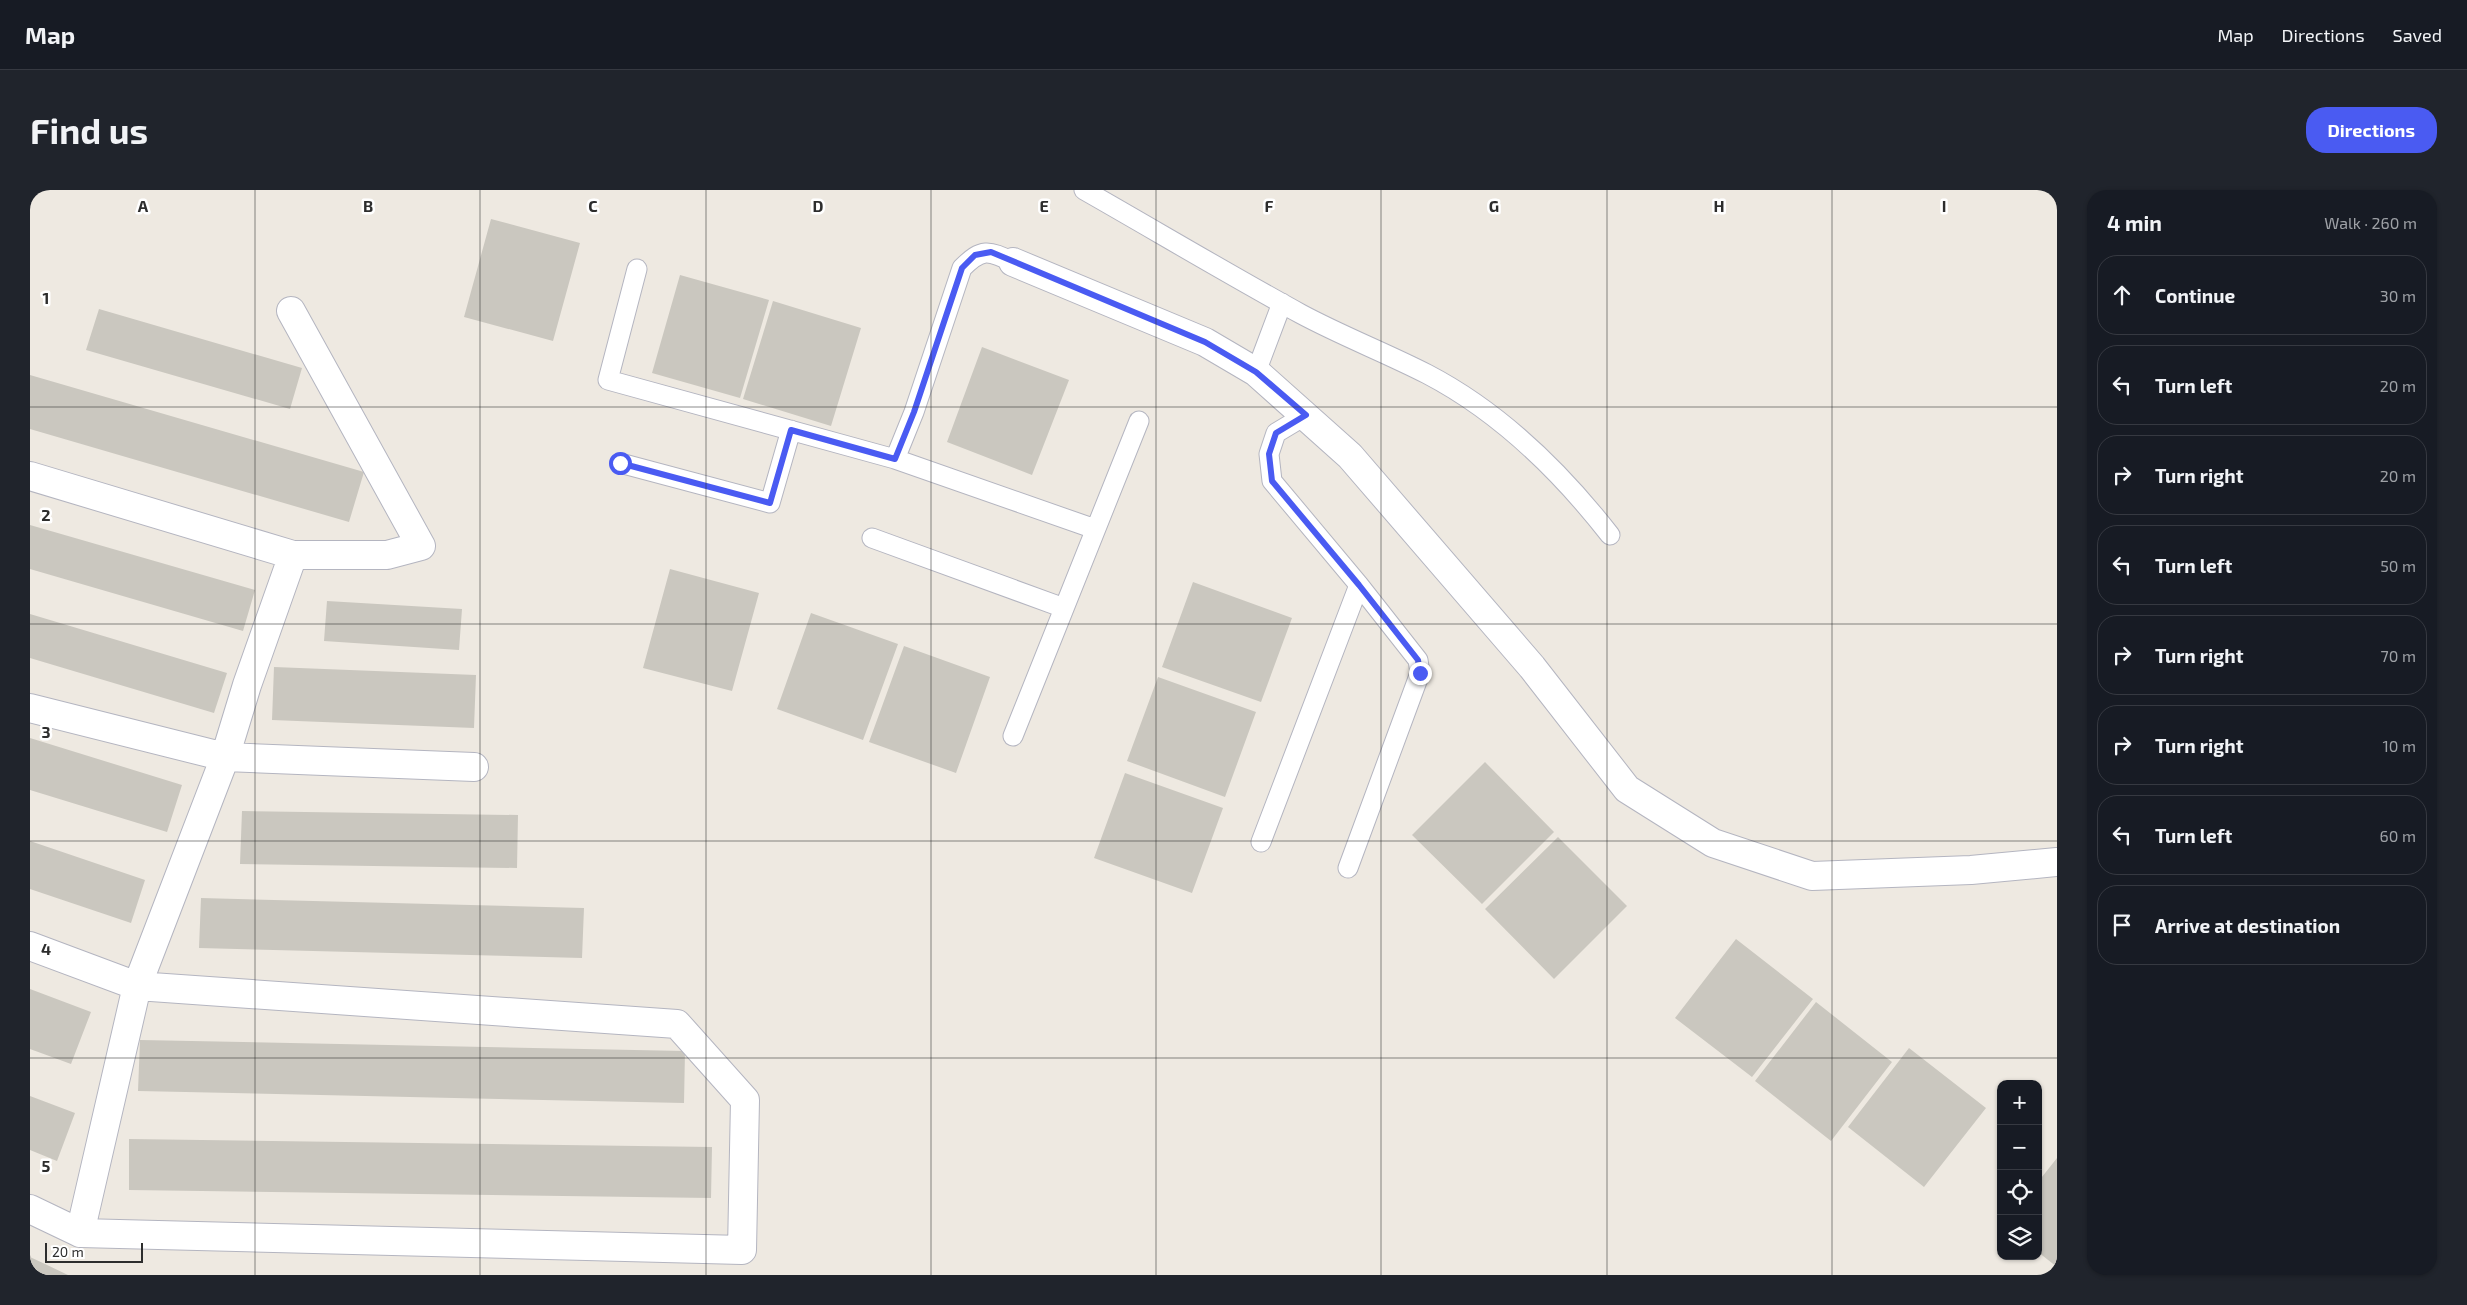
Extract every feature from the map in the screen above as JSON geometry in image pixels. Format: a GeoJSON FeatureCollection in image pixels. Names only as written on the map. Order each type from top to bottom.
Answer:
{"type":"FeatureCollection","features":[{"type":"Feature","properties":{"kind":"street"},"geometry":{"type":"LineString","coordinates":[[1013,262],[1205,342],[1256,372],[1350,456],[1526,659],[1627,789],[1713,843],[1812,876],[1971,870],[2057,862]]}},
{"type":"Feature","properties":{"kind":"street"},"geometry":{"type":"LineString","coordinates":[[30,476],[293,555],[387,555],[421,546],[292,311]]}},
{"type":"Feature","properties":{"kind":"street"},"geometry":{"type":"LineString","coordinates":[[80,1233],[138,986],[225,757],[246,685],[293,555]]}},
{"type":"Feature","properties":{"kind":"street"},"geometry":{"type":"LineString","coordinates":[[30,708],[225,757],[474,767]]}},
{"type":"Feature","properties":{"kind":"street"},"geometry":{"type":"LineString","coordinates":[[30,946],[138,986],[677,1024],[745,1100],[742,1250],[80,1233],[30,1209]]}},
{"type":"Feature","properties":{"kind":"lane"},"geometry":{"type":"LineString","coordinates":[[1084,190],[1339,334],[1427,374],[1487,412],[1522,439],[1554,469],[1610,535]]}},
{"type":"Feature","properties":{"kind":"lane"},"geometry":{"type":"LineString","coordinates":[[895,459],[914,412],[962,268],[975,255],[991,252],[1013,262]]}},
{"type":"Feature","properties":{"kind":"lane"},"geometry":{"type":"LineString","coordinates":[[637,269],[608,380],[895,459],[1095,528]]}},
{"type":"Feature","properties":{"kind":"lane"},"geometry":{"type":"LineString","coordinates":[[1256,372],[1282,303]]}},
{"type":"Feature","properties":{"kind":"lane"},"geometry":{"type":"LineString","coordinates":[[1306,415],[1276,433],[1269,454],[1272,481],[1359,585],[1418,660],[1420,673],[1348,868]]}},
{"type":"Feature","properties":{"kind":"lane"},"geometry":{"type":"LineString","coordinates":[[1013,736],[1139,421]]}},
{"type":"Feature","properties":{"kind":"lane"},"geometry":{"type":"LineString","coordinates":[[620,463],[770,503],[791,430]]}},
{"type":"Feature","properties":{"kind":"lane"},"geometry":{"type":"LineString","coordinates":[[872,538],[1064,608]]}},
{"type":"Feature","properties":{"kind":"lane"},"geometry":{"type":"LineString","coordinates":[[1261,842],[1359,585]]}},
{"type":"Feature","properties":{"kind":"building"},"geometry":{"type":"Polygon","coordinates":[[[491,219],[580,243],[553,341],[464,317],[491,219]]]}},
{"type":"Feature","properties":{"kind":"building"},"geometry":{"type":"Polygon","coordinates":[[[680,275],[769,300],[740,398],[652,373],[680,275]]]}},
{"type":"Feature","properties":{"kind":"building"},"geometry":{"type":"Polygon","coordinates":[[[773,301],[861,328],[831,426],[743,399],[773,301]]]}},
{"type":"Feature","properties":{"kind":"building"},"geometry":{"type":"Polygon","coordinates":[[[99,309],[302,368],[290,409],[86,350],[99,309]]]}},
{"type":"Feature","properties":{"kind":"building"},"geometry":{"type":"Polygon","coordinates":[[[982,347],[1069,380],[1032,475],[947,442],[982,347]]]}},
{"type":"Feature","properties":{"kind":"building"},"geometry":{"type":"Polygon","coordinates":[[[30,375],[364,472],[349,522],[30,429],[30,375]]]}},
{"type":"Feature","properties":{"kind":"building"},"geometry":{"type":"Polygon","coordinates":[[[30,525],[255,590],[243,631],[30,569],[30,525]]]}},
{"type":"Feature","properties":{"kind":"building"},"geometry":{"type":"Polygon","coordinates":[[[670,569],[759,593],[732,691],[643,668],[670,569]]]}},
{"type":"Feature","properties":{"kind":"building"},"geometry":{"type":"Polygon","coordinates":[[[1193,582],[1292,618],[1261,702],[1162,667],[1193,582]]]}},
{"type":"Feature","properties":{"kind":"building"},"geometry":{"type":"Polygon","coordinates":[[[327,601],[462,609],[459,650],[324,641],[327,601]]]}},
{"type":"Feature","properties":{"kind":"building"},"geometry":{"type":"Polygon","coordinates":[[[811,613],[898,644],[863,740],[777,709],[811,613]]]}},
{"type":"Feature","properties":{"kind":"building"},"geometry":{"type":"Polygon","coordinates":[[[30,614],[227,673],[214,713],[30,658],[30,614]]]}},
{"type":"Feature","properties":{"kind":"building"},"geometry":{"type":"Polygon","coordinates":[[[904,646],[990,677],[956,773],[869,742],[904,646]]]}},
{"type":"Feature","properties":{"kind":"building"},"geometry":{"type":"Polygon","coordinates":[[[274,667],[476,675],[474,728],[272,720],[274,667]]]}},
{"type":"Feature","properties":{"kind":"building"},"geometry":{"type":"Polygon","coordinates":[[[1158,677],[1256,712],[1225,797],[1127,761],[1158,677]]]}},
{"type":"Feature","properties":{"kind":"building"},"geometry":{"type":"Polygon","coordinates":[[[30,738],[182,785],[167,832],[30,790],[30,738]]]}},
{"type":"Feature","properties":{"kind":"building"},"geometry":{"type":"Polygon","coordinates":[[[1485,762],[1554,832],[1482,904],[1412,835],[1485,762]]]}},
{"type":"Feature","properties":{"kind":"building"},"geometry":{"type":"Polygon","coordinates":[[[1125,773],[1223,808],[1192,893],[1094,858],[1125,773]]]}},
{"type":"Feature","properties":{"kind":"building"},"geometry":{"type":"Polygon","coordinates":[[[242,811],[518,815],[517,868],[240,864],[242,811]]]}},
{"type":"Feature","properties":{"kind":"building"},"geometry":{"type":"Polygon","coordinates":[[[1558,837],[1627,906],[1554,979],[1485,909],[1558,837]]]}},
{"type":"Feature","properties":{"kind":"building"},"geometry":{"type":"Polygon","coordinates":[[[30,841],[145,880],[131,923],[30,889],[30,841]]]}},
{"type":"Feature","properties":{"kind":"building"},"geometry":{"type":"Polygon","coordinates":[[[201,898],[584,908],[582,958],[199,948],[201,898]]]}},
{"type":"Feature","properties":{"kind":"building"},"geometry":{"type":"Polygon","coordinates":[[[1736,939],[1813,999],[1752,1077],[1675,1018],[1736,939]]]}},
{"type":"Feature","properties":{"kind":"building"},"geometry":{"type":"Polygon","coordinates":[[[30,989],[91,1012],[71,1064],[30,1049],[30,989]]]}},
{"type":"Feature","properties":{"kind":"building"},"geometry":{"type":"Polygon","coordinates":[[[1816,1002],[1892,1062],[1831,1141],[1755,1081],[1816,1002]]]}},
{"type":"Feature","properties":{"kind":"building"},"geometry":{"type":"Polygon","coordinates":[[[140,1040],[685,1051],[684,1103],[138,1091],[140,1040]]]}},
{"type":"Feature","properties":{"kind":"building"},"geometry":{"type":"Polygon","coordinates":[[[1909,1048],[1986,1108],[1924,1187],[1848,1127],[1909,1048]]]}},
{"type":"Feature","properties":{"kind":"building"},"geometry":{"type":"Polygon","coordinates":[[[30,1096],[75,1113],[57,1161],[30,1150],[30,1096]]]}},
{"type":"Feature","properties":{"kind":"building"},"geometry":{"type":"Polygon","coordinates":[[[129,1139],[712,1147],[711,1198],[129,1190],[129,1139]]]}},
{"type":"Feature","properties":{"kind":"building"},"geometry":{"type":"Polygon","coordinates":[[[2057,1158],[2057,1267],[2042,1255],[2042,1177],[2057,1158]]]}},
{"type":"Feature","properties":{"kind":"building"},"geometry":{"type":"Polygon","coordinates":[[[30,1257],[45,1264],[68,1275],[30,1275],[30,1257]]]}},
{"type":"Feature","properties":{"kind":"route"},"geometry":{"type":"LineString","coordinates":[[620,463],[770,503],[791,430],[895,459],[914,412],[962,268],[975,255],[991,252],[1205,342],[1256,372],[1306,415],[1276,433],[1269,454],[1272,481],[1359,585],[1418,660],[1420,673]]}}]}
